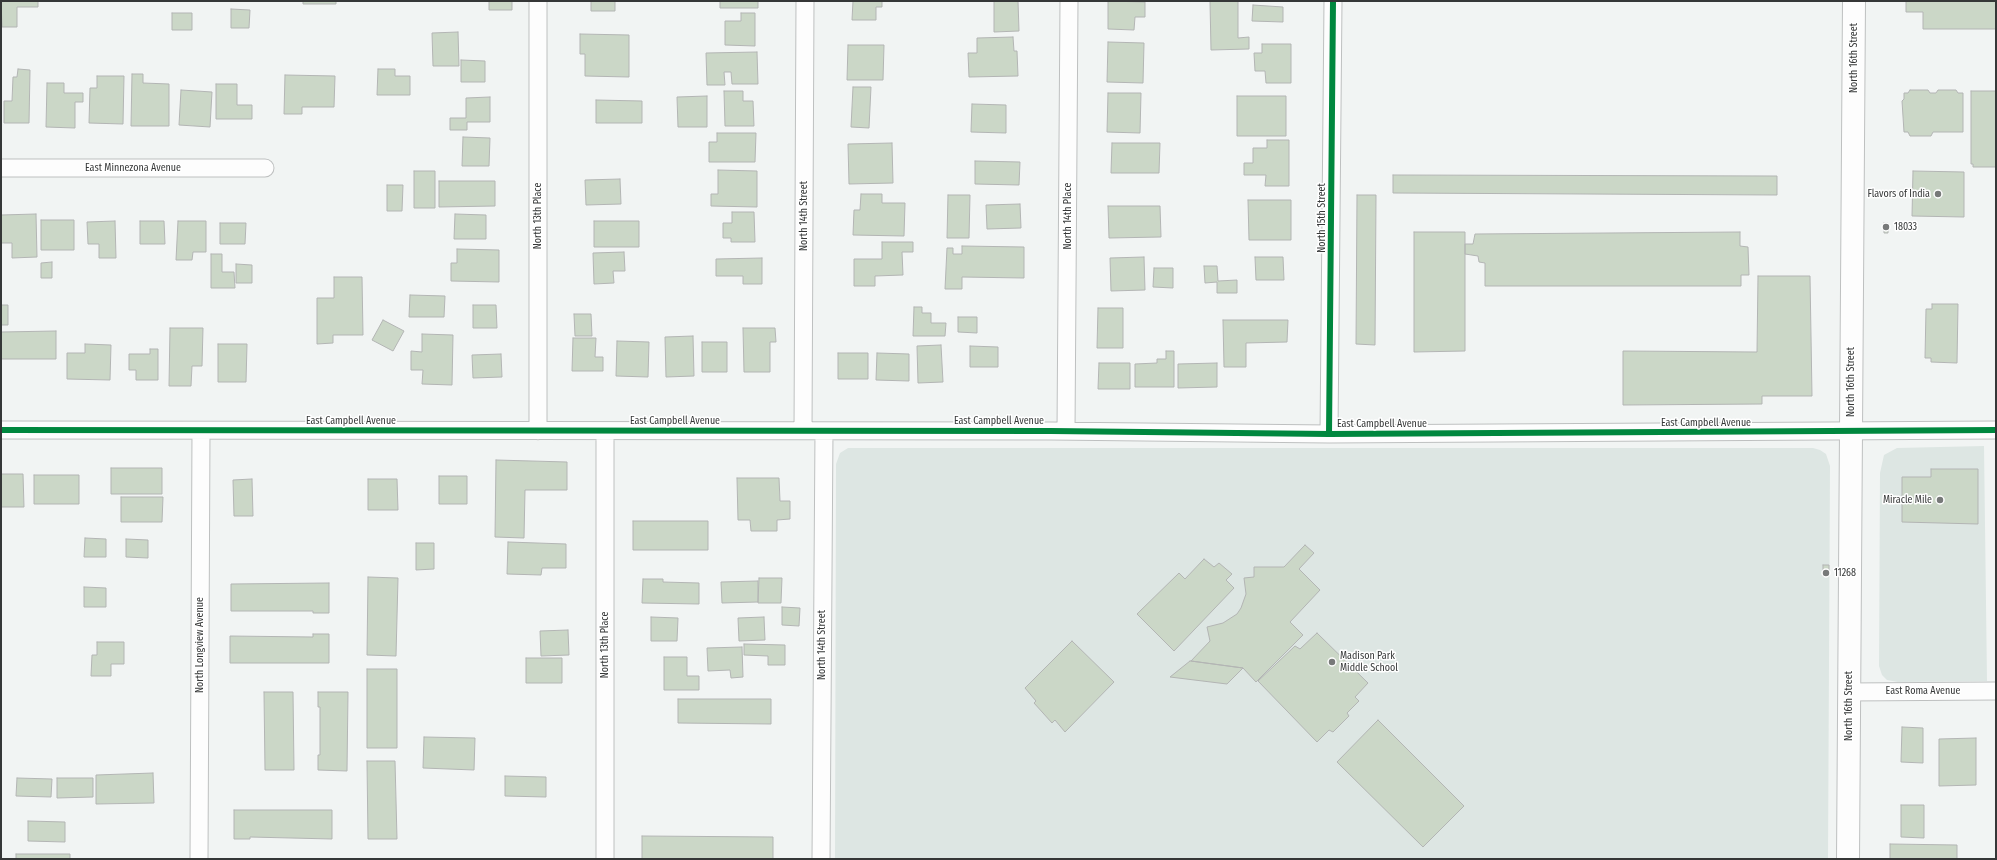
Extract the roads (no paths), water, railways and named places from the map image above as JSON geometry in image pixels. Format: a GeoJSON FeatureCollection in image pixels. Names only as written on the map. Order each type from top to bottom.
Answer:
{"type":"FeatureCollection","features":[{"type":"Feature","properties":{"kind":"main road","name":"North 16th Street"},"geometry":{"type":"LineString","coordinates":[[1848,859],[1854,1]]}},
{"type":"Feature","properties":{"kind":"street","name":"North 13th Place"},"geometry":{"type":"LineString","coordinates":[[538,1],[538,431]]}},
{"type":"Feature","properties":{"kind":"street","name":"North 14th Street"},"geometry":{"type":"LineString","coordinates":[[803,431],[806,1]]}},
{"type":"Feature","properties":{"kind":"street","name":"North 14th Place"},"geometry":{"type":"LineString","coordinates":[[1066,431],[1069,1]]}},
{"type":"Feature","properties":{"kind":"street","name":"North 15th Street"},"geometry":{"type":"LineString","coordinates":[[1329,434],[1333,1]]}},
{"type":"Feature","properties":{"kind":"street","name":"East Minnezona Avenue"},"geometry":{"type":"LineString","coordinates":[[1,168],[265,168]]}},
{"type":"Feature","properties":{"kind":"street","name":"East Campbell Avenue"},"geometry":{"type":"LineString","coordinates":[[1,430],[1066,431],[1329,434],[1996,430]]}},
{"type":"Feature","properties":{"kind":"street","name":"North Longview Avenue"},"geometry":{"type":"LineString","coordinates":[[200,859],[201,430]]}},
{"type":"Feature","properties":{"kind":"street","name":"North 13th Place"},"geometry":{"type":"LineString","coordinates":[[605,859],[606,431]]}},
{"type":"Feature","properties":{"kind":"street","name":"North 14th Street"},"geometry":{"type":"LineString","coordinates":[[821,859],[824,431]]}},
{"type":"Feature","properties":{"kind":"street","name":"East Roma Avenue"},"geometry":{"type":"LineString","coordinates":[[1849,692],[1996,691]]}},
{"type":"Feature","properties":{"kind":"place","name":"Flavors of India"},"geometry":{"type":"Point","coordinates":[1938,194]}},
{"type":"Feature","properties":{"kind":"place","name":"18033"},"geometry":{"type":"Point","coordinates":[1886,227]}},
{"type":"Feature","properties":{"kind":"place","name":"Miracle Mile"},"geometry":{"type":"Point","coordinates":[1940,500]}},
{"type":"Feature","properties":{"kind":"place","name":"11268"},"geometry":{"type":"Point","coordinates":[1826,573]}},
{"type":"Feature","properties":{"kind":"place","name":"Madison Park Middle School"},"geometry":{"type":"Point","coordinates":[1332,662]}}]}
